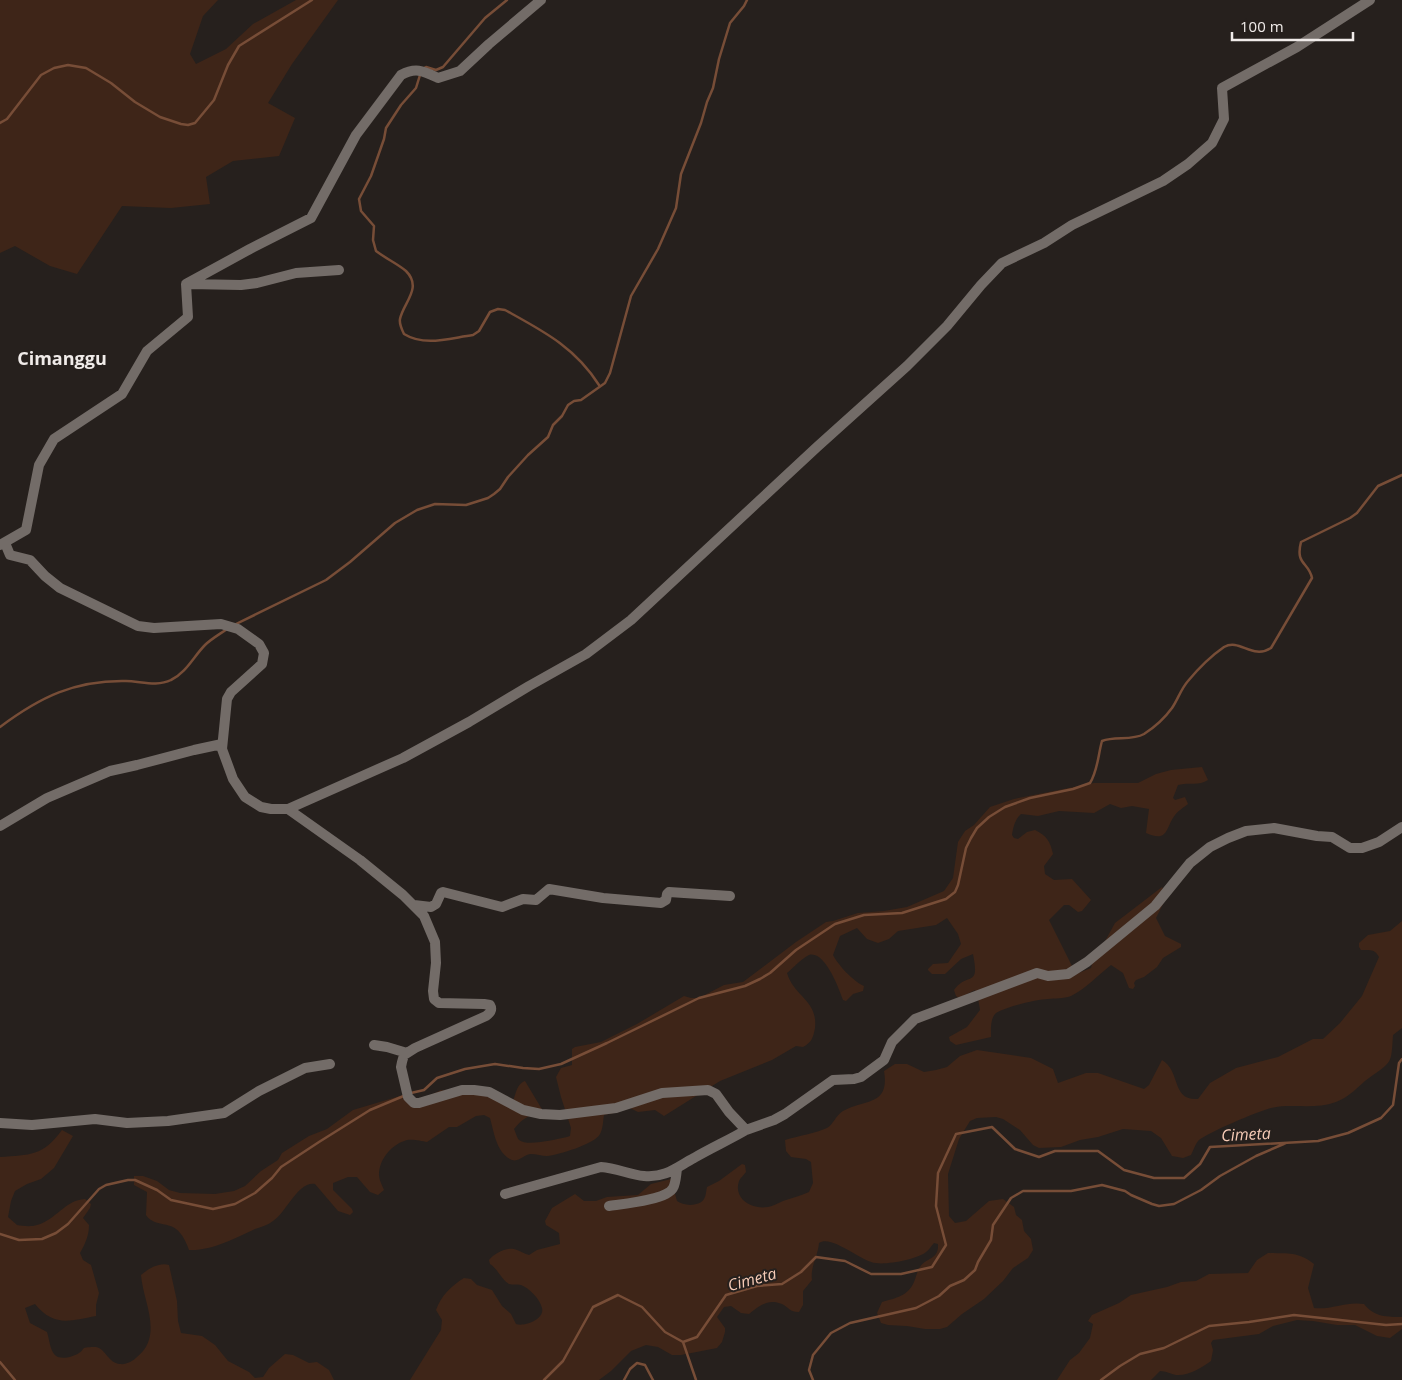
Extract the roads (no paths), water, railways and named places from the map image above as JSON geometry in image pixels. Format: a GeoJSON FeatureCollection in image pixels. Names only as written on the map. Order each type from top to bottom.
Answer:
{"type":"FeatureCollection","features":[{"type":"Feature","properties":{"kind":"street"},"geometry":{"type":"LineString","coordinates":[[186,284],[311,218],[356,135],[401,75],[411,70],[423,71],[438,78],[460,71],[541,0]]}},
{"type":"Feature","properties":{"kind":"street"},"geometry":{"type":"LineString","coordinates":[[186,284],[188,317],[147,352],[122,394],[54,439],[39,465],[26,530],[2,544],[11,556],[30,560],[60,588],[138,626],[154,628],[221,624],[238,629],[259,644],[264,653],[262,664],[231,692],[227,700],[222,744],[234,779],[245,797],[261,807],[288,809],[403,758],[567,666],[604,642],[631,620],[907,366],[947,326],[981,285],[1002,264],[1044,243],[1072,225],[1163,181],[1188,164],[1212,143],[1224,119],[1222,88],[1297,47],[1370,0]]}},
{"type":"Feature","properties":{"kind":"street"},"geometry":{"type":"LineString","coordinates":[[186,284],[241,285],[296,273],[339,270]]}},
{"type":"Feature","properties":{"kind":"street"},"geometry":{"type":"LineString","coordinates":[[0,826],[47,798],[110,771],[222,744]]}},
{"type":"Feature","properties":{"kind":"street"},"geometry":{"type":"LineString","coordinates":[[288,809],[360,860],[414,905],[424,916],[435,942],[434,999],[440,1004],[484,1004],[490,1005],[492,1008],[486,1016],[407,1053],[403,1058],[401,1067],[408,1097],[414,1103],[462,1090],[474,1090],[489,1092],[523,1110],[541,1114],[560,1115],[616,1108],[662,1093],[708,1090],[716,1094],[729,1112],[746,1130]]}},
{"type":"Feature","properties":{"kind":"street"},"geometry":{"type":"LineString","coordinates":[[505,1194],[602,1167],[644,1176],[677,1169],[693,1158],[746,1130],[785,1114],[833,1080],[861,1077],[884,1060],[892,1042],[915,1020],[1037,973],[1048,976],[1068,974],[1087,962],[1155,906],[1190,863],[1210,847],[1228,838],[1246,832],[1274,828],[1332,837],[1350,848],[1362,848],[1379,842],[1402,827]]}},
{"type":"Feature","properties":{"kind":"street"},"geometry":{"type":"LineString","coordinates":[[414,905],[432,907],[443,892],[502,907],[523,899],[536,900],[548,889],[602,898],[661,903],[666,900],[669,892],[730,896]]}},
{"type":"Feature","properties":{"kind":"street"},"geometry":{"type":"LineString","coordinates":[[374,1045],[407,1053]]}},
{"type":"Feature","properties":{"kind":"street"},"geometry":{"type":"LineString","coordinates":[[0,1123],[32,1125],[95,1119],[127,1123],[152,1122],[224,1113],[259,1091],[305,1068],[330,1064]]}},
{"type":"Feature","properties":{"kind":"street"},"geometry":{"type":"LineString","coordinates":[[609,1206],[668,1194],[673,1190],[677,1169]]}},
{"type":"Feature","properties":{"kind":"waterway"},"geometry":{"type":"LineString","coordinates":[[0,123],[7,119],[41,75],[54,68],[68,65],[86,68],[160,117],[181,124],[195,123],[214,100],[228,65],[239,46],[312,0]]}},
{"type":"Feature","properties":{"kind":"waterway"},"geometry":{"type":"LineString","coordinates":[[424,68],[436,70],[443,67],[485,18],[507,0]]}},
{"type":"Feature","properties":{"kind":"waterway"},"geometry":{"type":"LineString","coordinates":[[234,625],[326,580],[395,523],[417,510],[435,504],[466,505],[488,498],[500,489],[528,455],[548,437],[553,425],[562,416],[568,405],[574,401],[581,400],[605,383],[610,373],[631,296],[658,249],[676,208],[681,174],[713,88],[719,59],[730,23],[747,0]]}},
{"type":"Feature","properties":{"kind":"waterway"},"geometry":{"type":"LineString","coordinates":[[420,75],[416,88],[401,105],[386,128],[371,176],[359,199],[361,211],[374,226],[373,240],[376,251],[403,268],[411,277],[412,289],[400,319],[400,325],[404,334],[412,338],[429,341],[473,335],[479,331],[490,312],[498,309],[505,310],[545,333],[569,350],[580,360],[599,385]]}},
{"type":"Feature","properties":{"kind":"waterway"},"geometry":{"type":"LineString","coordinates":[[411,1093],[424,1090],[437,1078],[465,1069],[495,1064],[539,1069],[561,1064],[699,998],[745,986],[760,979],[770,973],[796,950],[835,924],[864,915],[902,913],[946,899],[955,892],[958,885],[966,848],[971,838],[977,828],[989,817],[1005,807],[1030,798],[1073,789],[1090,783],[1096,768],[1102,741],[1139,736],[1152,729],[1169,712],[1183,687],[1192,676],[1224,647],[1235,645],[1258,652],[1271,648],[1312,578],[1301,559],[1301,542],[1350,518],[1357,513],[1378,486],[1402,475]]}},
{"type":"Feature","properties":{"kind":"waterway"},"geometry":{"type":"LineString","coordinates":[[0,727],[29,707],[59,692],[74,687],[108,681],[160,683],[171,680],[185,669],[207,643],[227,629]]}},
{"type":"Feature","properties":{"kind":"waterway","name":"Cimeta"},"geometry":{"type":"LineString","coordinates":[[544,1380],[563,1361],[593,1307],[618,1295],[642,1307],[665,1332],[683,1342],[697,1337],[726,1295],[757,1286],[782,1284],[801,1272],[816,1257],[845,1261],[871,1274],[901,1274],[932,1267],[946,1245],[936,1206],[938,1173],[956,1134],[992,1127],[1015,1149],[1039,1157],[1055,1151],[1098,1151],[1124,1170],[1154,1178],[1184,1178],[1200,1164],[1210,1147],[1318,1141],[1348,1133],[1381,1118],[1393,1105],[1399,1063],[1402,1059]]}},
{"type":"Feature","properties":{"kind":"waterway"},"geometry":{"type":"LineString","coordinates":[[0,1234],[19,1240],[42,1239],[56,1233],[68,1224],[99,1189],[106,1185],[128,1180],[135,1180],[157,1190],[171,1200],[213,1209],[235,1204],[255,1193],[281,1167],[319,1142],[370,1110],[406,1095]]}},
{"type":"Feature","properties":{"kind":"waterway"},"geometry":{"type":"LineString","coordinates":[[813,1380],[809,1370],[813,1355],[831,1333],[850,1323],[916,1308],[939,1296],[950,1286],[964,1280],[975,1270],[991,1240],[993,1225],[1011,1198],[1023,1191],[1071,1191],[1102,1185],[1125,1191],[1159,1206],[1174,1204],[1201,1190],[1220,1176],[1256,1156],[1286,1143]]}},
{"type":"Feature","properties":{"kind":"waterway"},"geometry":{"type":"LineString","coordinates":[[1101,1380],[1140,1354],[1164,1348],[1209,1326],[1294,1315],[1386,1325],[1402,1324]]}},
{"type":"Feature","properties":{"kind":"waterway"},"geometry":{"type":"LineString","coordinates":[[683,1342],[696,1380]]}},
{"type":"Feature","properties":{"kind":"waterway","name":"Cimeta"},"geometry":{"type":"LineString","coordinates":[[0,1362],[15,1380]]}},
{"type":"Feature","properties":{"kind":"waterway"},"geometry":{"type":"LineString","coordinates":[[624,1380],[630,1369],[637,1363],[645,1365],[653,1380]]}},
{"type":"Feature","properties":{"kind":"district","name":"Cimanggu"},"geometry":{"type":"Point","coordinates":[62,359]}}]}
